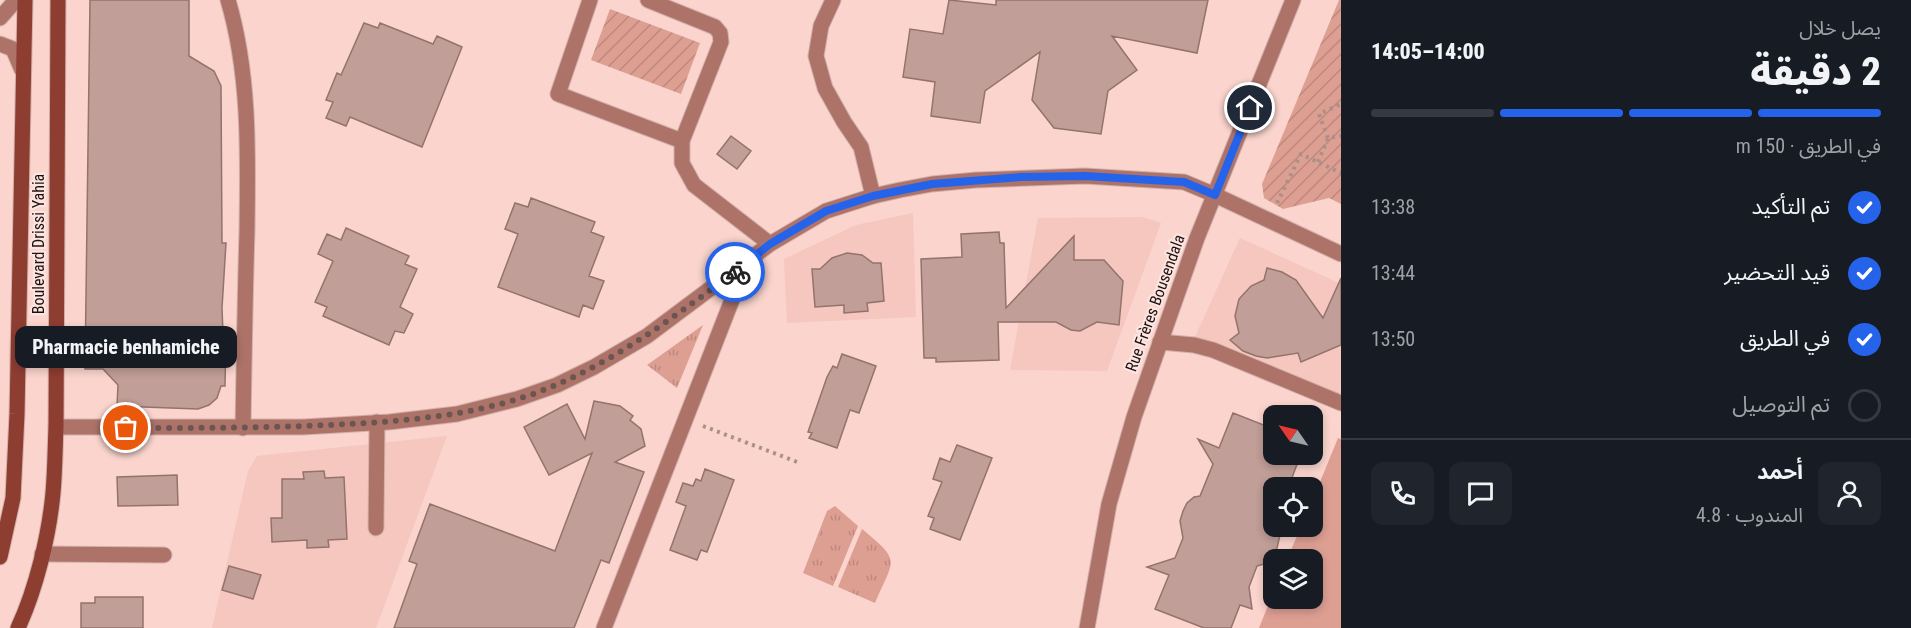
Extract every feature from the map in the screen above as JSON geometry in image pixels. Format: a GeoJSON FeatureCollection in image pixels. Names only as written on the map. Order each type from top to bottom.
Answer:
{"type":"FeatureCollection","features":[{"type":"Feature","properties":{"kind":"main road","name":"Boulevard Drissi Yahia"},"geometry":{"type":"LineString","coordinates":[[0,557],[13,498],[17,414],[25,0]]}},
{"type":"Feature","properties":{"kind":"main road","name":"Boulevard Drissi Yahia"},"geometry":{"type":"LineString","coordinates":[[18,628],[25,613],[42,555],[53,495],[56,428],[58,0]]}},
{"type":"Feature","properties":{"kind":"street"},"geometry":{"type":"LineString","coordinates":[[0,18],[16,0]]}},
{"type":"Feature","properties":{"kind":"street"},"geometry":{"type":"LineString","coordinates":[[228,0],[244,76],[248,154],[243,428]]}},
{"type":"Feature","properties":{"kind":"street"},"geometry":{"type":"LineString","coordinates":[[590,0],[558,94],[682,141]]}},
{"type":"Feature","properties":{"kind":"street"},"geometry":{"type":"LineString","coordinates":[[648,0],[715,27],[720,33],[721,42],[682,141],[682,163],[694,185],[770,244]]}},
{"type":"Feature","properties":{"kind":"street"},"geometry":{"type":"LineString","coordinates":[[833,0],[821,26],[816,56],[825,88],[861,147],[873,196]]}},
{"type":"Feature","properties":{"kind":"street","name":"Rue Frères Bousendala"},"geometry":{"type":"LineString","coordinates":[[1087,628],[1109,504],[1134,417],[1215,195],[1293,0]]}},
{"type":"Feature","properties":{"kind":"street"},"geometry":{"type":"LineString","coordinates":[[0,44],[13,49],[22,70]]}},
{"type":"Feature","properties":{"kind":"street"},"geometry":{"type":"LineString","coordinates":[[56,428],[243,428],[378,422],[457,414],[517,399],[557,385],[594,367],[647,336],[770,244],[826,211],[873,196],[932,184],[1021,177],[1074,176],[1184,182],[1341,254]]}},
{"type":"Feature","properties":{"kind":"street"},"geometry":{"type":"LineString","coordinates":[[604,628],[746,264]]}},
{"type":"Feature","properties":{"kind":"street"},"geometry":{"type":"LineString","coordinates":[[1160,342],[1194,345],[1213,350],[1341,403]]}},
{"type":"Feature","properties":{"kind":"street"},"geometry":{"type":"LineString","coordinates":[[376,528],[378,422]]}},
{"type":"Feature","properties":{"kind":"street"},"geometry":{"type":"LineString","coordinates":[[42,555],[164,555]]}},
{"type":"Feature","properties":{"kind":"path"},"geometry":{"type":"LineString","coordinates":[[1318,162],[1328,138],[1319,114],[1341,104]]}},
{"type":"Feature","properties":{"kind":"path"},"geometry":{"type":"LineString","coordinates":[[1328,138],[1341,136]]}},
{"type":"Feature","properties":{"kind":"path"},"geometry":{"type":"LineString","coordinates":[[1269,220],[1301,154],[1341,173]]}},
{"type":"Feature","properties":{"kind":"path"},"geometry":{"type":"LineString","coordinates":[[724,435],[801,463]]}},
{"type":"Feature","properties":{"kind":"shaded area"},"geometry":{"type":"Polygon","coordinates":[[[913,213],[916,317],[787,323],[784,259],[856,225],[913,213]]]}},
{"type":"Feature","properties":{"kind":"shaded area"},"geometry":{"type":"Polygon","coordinates":[[[1142,217],[1161,223],[1107,371],[1010,370],[1038,218],[1142,217]]]}},
{"type":"Feature","properties":{"kind":"shaded area"},"geometry":{"type":"Polygon","coordinates":[[[1240,238],[1341,284],[1341,406],[1194,339],[1240,238]]]}},
{"type":"Feature","properties":{"kind":"shaded area"},"geometry":{"type":"Polygon","coordinates":[[[447,436],[376,628],[212,628],[248,471],[257,456],[447,436]]]}},
{"type":"Feature","properties":{"kind":"green space"},"geometry":{"type":"Polygon","coordinates":[[[1339,0],[1341,0],[1341,204],[1329,198],[1283,209],[1264,198],[1262,184],[1339,0]]]}},
{"type":"Feature","properties":{"kind":"green space"},"geometry":{"type":"Polygon","coordinates":[[[610,9],[700,43],[681,94],[591,60],[610,9]]]}},
{"type":"Feature","properties":{"kind":"green space"},"geometry":{"type":"Polygon","coordinates":[[[703,325],[677,388],[647,365],[703,325]]]}},
{"type":"Feature","properties":{"kind":"green space"},"geometry":{"type":"Polygon","coordinates":[[[1338,438],[1341,439],[1341,628],[1259,628],[1267,609],[1323,609],[1323,549],[1291,549],[1297,537],[1323,537],[1322,477],[1338,438]]]}},
{"type":"Feature","properties":{"kind":"green space"},"geometry":{"type":"Polygon","coordinates":[[[835,506],[858,526],[833,586],[803,573],[827,511],[835,506]]]}},
{"type":"Feature","properties":{"kind":"green space"},"geometry":{"type":"Polygon","coordinates":[[[862,529],[884,548],[891,562],[875,603],[838,587],[862,529]]]}},
{"type":"Feature","properties":{"kind":"building"},"geometry":{"type":"Polygon","coordinates":[[[90,0],[189,0],[189,56],[214,71],[221,86],[222,243],[226,243],[222,308],[223,333],[226,333],[225,386],[221,386],[217,398],[209,405],[198,409],[117,406],[118,385],[103,369],[85,369],[90,0]]]}},
{"type":"Feature","properties":{"kind":"building"},"geometry":{"type":"Polygon","coordinates":[[[949,0],[996,5],[996,0],[1208,0],[1197,53],[1112,36],[1137,70],[1108,91],[1101,134],[1054,128],[1032,100],[1040,52],[985,91],[980,123],[931,116],[935,82],[903,77],[910,29],[943,34],[949,0]]]}},
{"type":"Feature","properties":{"kind":"building"},"geometry":{"type":"Polygon","coordinates":[[[364,23],[378,28],[380,23],[433,44],[437,36],[462,47],[422,147],[350,117],[346,126],[326,118],[333,102],[326,100],[337,73],[341,75],[364,23]]]}},
{"type":"Feature","properties":{"kind":"building"},"geometry":{"type":"Polygon","coordinates":[[[731,136],[751,151],[737,169],[717,154],[731,136]]]}},
{"type":"Feature","properties":{"kind":"building"},"geometry":{"type":"Polygon","coordinates":[[[531,198],[595,222],[591,232],[604,237],[589,276],[604,281],[593,309],[583,305],[579,317],[498,287],[518,234],[505,229],[515,203],[528,207],[531,198]]]}},
{"type":"Feature","properties":{"kind":"building"},"geometry":{"type":"Polygon","coordinates":[[[346,228],[409,256],[405,264],[417,269],[400,307],[413,314],[404,333],[395,331],[389,345],[323,316],[327,307],[315,302],[333,261],[318,254],[327,234],[341,240],[346,228]]]}},
{"type":"Feature","properties":{"kind":"building"},"geometry":{"type":"Polygon","coordinates":[[[999,232],[1000,243],[1004,243],[1006,308],[1074,236],[1074,260],[1104,260],[1123,281],[1119,325],[1097,322],[1080,331],[1071,330],[1056,322],[998,322],[999,360],[936,362],[936,358],[924,358],[921,259],[962,257],[961,234],[999,232]]]}},
{"type":"Feature","properties":{"kind":"building"},"geometry":{"type":"Polygon","coordinates":[[[847,253],[862,255],[873,263],[881,263],[884,301],[867,303],[868,311],[844,313],[844,305],[815,307],[812,269],[820,269],[832,258],[847,253]]]}},
{"type":"Feature","properties":{"kind":"building"},"geometry":{"type":"Polygon","coordinates":[[[1267,268],[1282,272],[1296,280],[1323,318],[1341,278],[1341,345],[1301,362],[1298,353],[1267,358],[1256,356],[1243,351],[1230,340],[1239,333],[1235,316],[1239,299],[1251,286],[1264,280],[1267,268]]]}},
{"type":"Feature","properties":{"kind":"building"},"geometry":{"type":"Polygon","coordinates":[[[842,354],[876,366],[859,413],[850,410],[837,448],[809,438],[812,433],[808,432],[827,377],[833,366],[837,368],[842,354]]]}},
{"type":"Feature","properties":{"kind":"building"},"geometry":{"type":"Polygon","coordinates":[[[594,401],[620,406],[633,416],[630,420],[641,429],[645,446],[615,462],[644,472],[609,563],[601,560],[574,628],[394,628],[417,564],[409,561],[430,504],[555,551],[592,453],[549,475],[524,427],[567,404],[585,439],[594,401]]]}},
{"type":"Feature","properties":{"kind":"building"},"geometry":{"type":"Polygon","coordinates":[[[1233,413],[1263,425],[1263,465],[1297,465],[1292,477],[1263,477],[1263,537],[1280,537],[1276,549],[1263,549],[1263,564],[1257,566],[1249,587],[1252,609],[1240,605],[1231,628],[1204,628],[1155,609],[1169,575],[1147,567],[1175,558],[1183,538],[1180,521],[1183,511],[1187,503],[1194,497],[1200,496],[1213,464],[1198,439],[1219,448],[1233,413]]]}},
{"type":"Feature","properties":{"kind":"building"},"geometry":{"type":"Polygon","coordinates":[[[957,445],[992,458],[960,540],[930,529],[934,518],[928,516],[942,482],[933,479],[940,458],[950,462],[957,445]]]}},
{"type":"Feature","properties":{"kind":"building"},"geometry":{"type":"Polygon","coordinates":[[[705,469],[734,480],[707,552],[701,550],[697,560],[670,550],[686,506],[676,502],[683,483],[693,486],[696,479],[701,481],[705,469]]]}},
{"type":"Feature","properties":{"kind":"building"},"geometry":{"type":"Polygon","coordinates":[[[324,471],[325,478],[344,477],[347,539],[328,540],[329,547],[307,548],[307,540],[272,542],[271,518],[282,518],[282,479],[304,479],[303,472],[324,471]]]}},
{"type":"Feature","properties":{"kind":"building"},"geometry":{"type":"Polygon","coordinates":[[[177,475],[178,505],[118,506],[117,477],[177,475]]]}},
{"type":"Feature","properties":{"kind":"building"},"geometry":{"type":"Polygon","coordinates":[[[229,566],[261,575],[253,599],[222,590],[229,566]]]}},
{"type":"Feature","properties":{"kind":"building"},"geometry":{"type":"Polygon","coordinates":[[[95,597],[143,597],[143,628],[81,628],[81,603],[95,603],[95,597]]]}},
{"type":"Feature","properties":{"kind":"way so far"},"geometry":{"type":"LineString","coordinates":[[126,428],[303,427],[389,422],[457,414],[517,399],[557,385],[594,367],[647,336],[735,272]]}},
{"type":"Feature","properties":{"kind":"place","name":"Pharmacie benhamiche"},"geometry":{"type":"Point","coordinates":[126,428]}},
{"type":"Feature","properties":{"kind":"route"},"geometry":{"type":"LineString","coordinates":[[735,272],[770,244],[826,211],[873,196],[932,184],[1021,177],[1085,176],[1184,182],[1215,195],[1250,108]]}}]}
